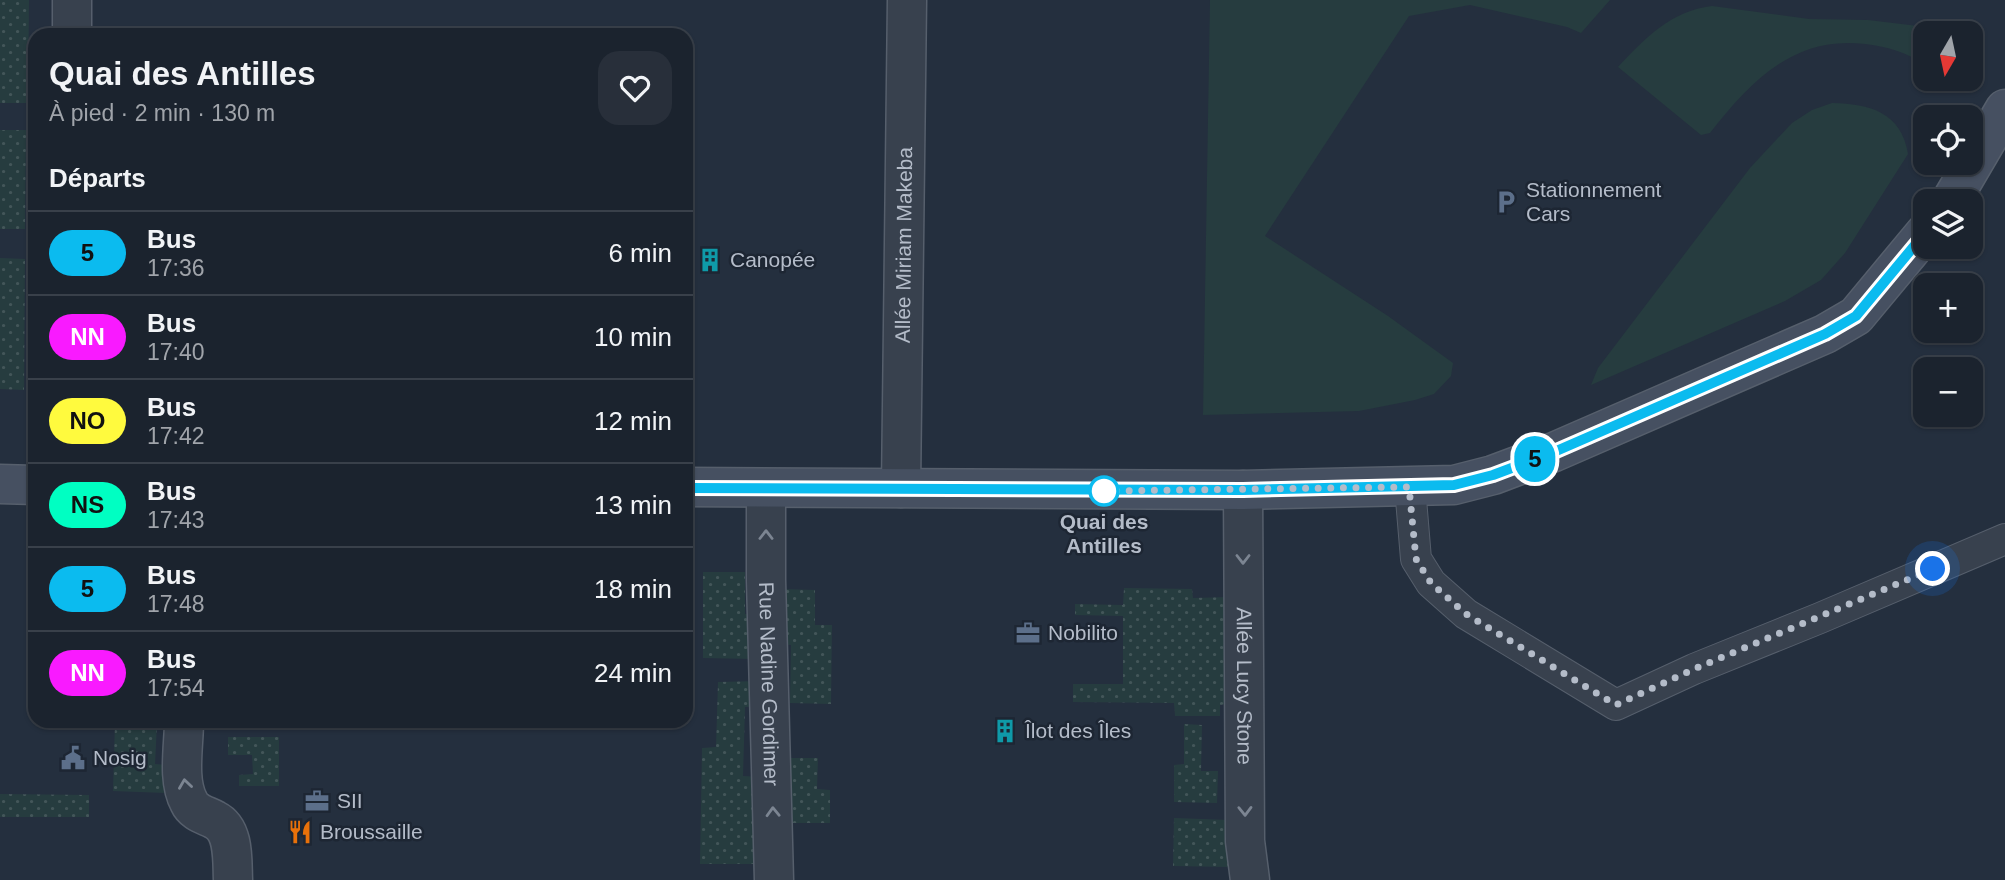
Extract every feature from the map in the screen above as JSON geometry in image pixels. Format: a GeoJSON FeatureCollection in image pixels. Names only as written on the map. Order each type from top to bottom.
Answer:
{"type":"FeatureCollection","features":[{"type":"Feature","properties":{"kind":"main road"},"geometry":{"type":"LineString","coordinates":[[1958,189],[2005,109]]}},
{"type":"Feature","properties":{"kind":"main road"},"geometry":{"type":"LineString","coordinates":[[693,488],[1243,490],[1454,485],[1493,475],[1825,334],[1856,316],[1913,247]]}},
{"type":"Feature","properties":{"kind":"main road"},"geometry":{"type":"LineString","coordinates":[[0,484],[28,485]]}},
{"type":"Feature","properties":{"kind":"street"},"geometry":{"type":"LineString","coordinates":[[72,0],[72,28]]}},
{"type":"Feature","properties":{"kind":"street","name":"Allée Miriam Makeba"},"geometry":{"type":"LineString","coordinates":[[901,488],[907,0]]}},
{"type":"Feature","properties":{"kind":"street","name":"Rue Nadine Gordimer"},"geometry":{"type":"LineString","coordinates":[[766,488],[774,880]]}},
{"type":"Feature","properties":{"kind":"street","name":"Allée Lucy Stone"},"geometry":{"type":"LineString","coordinates":[[1243,490],[1245,841],[1250,880]]}},
{"type":"Feature","properties":{"kind":"street"},"geometry":{"type":"LineString","coordinates":[[184,728],[183,783],[189,804],[200,814],[219,821],[230,841],[233,880]]}},
{"type":"Feature","properties":{"kind":"lane"},"geometry":{"type":"LineString","coordinates":[[1409,487],[1416,559],[1431,583],[1466,614],[1616,705],[1694,669],[2005,539]]}},
{"type":"Feature","properties":{"kind":"green space"},"geometry":{"type":"Polygon","coordinates":[[[0,0],[29,0],[28,103],[0,103],[0,0]]]}},
{"type":"Feature","properties":{"kind":"green space"},"geometry":{"type":"Polygon","coordinates":[[[1210,0],[1610,0],[1581,33],[1567,27],[1470,5],[1409,16],[1265,236],[1388,316],[1453,363],[1451,376],[1434,394],[1359,411],[1203,415],[1210,0]]]}},
{"type":"Feature","properties":{"kind":"green space"},"geometry":{"type":"Polygon","coordinates":[[[1712,6],[1809,19],[1868,20],[1913,25],[1913,58],[1881,46],[1865,44],[1840,43],[1816,47],[1776,66],[1741,96],[1710,133],[1701,135],[1618,67],[1649,36],[1671,20],[1712,6]]]}},
{"type":"Feature","properties":{"kind":"green space"},"geometry":{"type":"Polygon","coordinates":[[[1832,103],[1859,105],[1882,113],[1899,128],[1908,154],[1845,253],[1821,280],[1785,301],[1591,385],[1598,368],[1750,168],[1792,123],[1812,110],[1832,103]]]}},
{"type":"Feature","properties":{"kind":"green space"},"geometry":{"type":"Polygon","coordinates":[[[0,130],[26,130],[25,229],[0,229],[0,130]]]}},
{"type":"Feature","properties":{"kind":"green space"},"geometry":{"type":"Polygon","coordinates":[[[0,258],[25,259],[24,390],[0,389],[0,258]]]}},
{"type":"Feature","properties":{"kind":"green space"},"geometry":{"type":"Polygon","coordinates":[[[703,572],[745,572],[745,614],[754,615],[756,659],[703,658],[703,572]]]}},
{"type":"Feature","properties":{"kind":"green space"},"geometry":{"type":"Polygon","coordinates":[[[1124,588],[1192,589],[1193,598],[1229,597],[1227,704],[1220,705],[1220,716],[1175,716],[1174,703],[1073,702],[1073,684],[1123,684],[1123,616],[1075,615],[1075,604],[1123,605],[1124,588]]]}},
{"type":"Feature","properties":{"kind":"green space"},"geometry":{"type":"Polygon","coordinates":[[[781,589],[815,590],[815,625],[832,625],[831,704],[790,703],[791,645],[780,644],[781,589]]]}},
{"type":"Feature","properties":{"kind":"green space"},"geometry":{"type":"Polygon","coordinates":[[[760,681],[759,706],[745,707],[743,776],[760,777],[759,864],[700,864],[702,748],[716,747],[718,682],[760,681]]]}},
{"type":"Feature","properties":{"kind":"green space"},"geometry":{"type":"Polygon","coordinates":[[[1184,724],[1202,725],[1201,771],[1218,771],[1217,803],[1174,802],[1174,765],[1184,764],[1184,724]]]}},
{"type":"Feature","properties":{"kind":"green space"},"geometry":{"type":"Polygon","coordinates":[[[115,728],[157,728],[155,764],[167,765],[166,793],[113,791],[115,728]]]}},
{"type":"Feature","properties":{"kind":"green space"},"geometry":{"type":"Polygon","coordinates":[[[228,737],[279,737],[279,786],[239,786],[239,775],[253,774],[252,755],[228,755],[228,737]]]}},
{"type":"Feature","properties":{"kind":"green space"},"geometry":{"type":"Polygon","coordinates":[[[791,758],[818,758],[817,789],[830,790],[830,823],[791,823],[791,758]]]}},
{"type":"Feature","properties":{"kind":"green space"},"geometry":{"type":"Polygon","coordinates":[[[0,794],[89,795],[89,817],[0,817],[0,794]]]}},
{"type":"Feature","properties":{"kind":"green space"},"geometry":{"type":"Polygon","coordinates":[[[1174,818],[1229,820],[1228,867],[1173,866],[1174,818]]]}},
{"type":"Feature","properties":{"kind":"bus line","name":"5"},"geometry":{"type":"LineString","coordinates":[[693,488],[1077,491],[1454,485],[1493,475],[1554,452],[1825,334],[1856,316],[1913,247]]}},
{"type":"Feature","properties":{"kind":"place","name":"Stationnement Cars"},"geometry":{"type":"Point","coordinates":[1506,202]}},
{"type":"Feature","properties":{"kind":"place","name":"Canopée"},"geometry":{"type":"Point","coordinates":[710,260]}},
{"type":"Feature","properties":{"kind":"place","name":"Quai des Antilles"},"geometry":{"type":"Point","coordinates":[1104,491]}},
{"type":"Feature","properties":{"kind":"place","name":"Nobilito"},"geometry":{"type":"Point","coordinates":[1028,633]}},
{"type":"Feature","properties":{"kind":"place","name":"Îlot des Îles"},"geometry":{"type":"Point","coordinates":[1005,731]}},
{"type":"Feature","properties":{"kind":"place","name":"Nosig"},"geometry":{"type":"Point","coordinates":[73,758]}},
{"type":"Feature","properties":{"kind":"place","name":"SII"},"geometry":{"type":"Point","coordinates":[317,801]}},
{"type":"Feature","properties":{"kind":"place","name":"Broussaille"},"geometry":{"type":"Point","coordinates":[300,832]}},
{"type":"Feature","properties":{"kind":"route"},"geometry":{"type":"LineString","coordinates":[[1104,491],[1409,487],[1416,559],[1431,583],[1466,614],[1616,705],[1694,669],[1933,569]]}}]}
